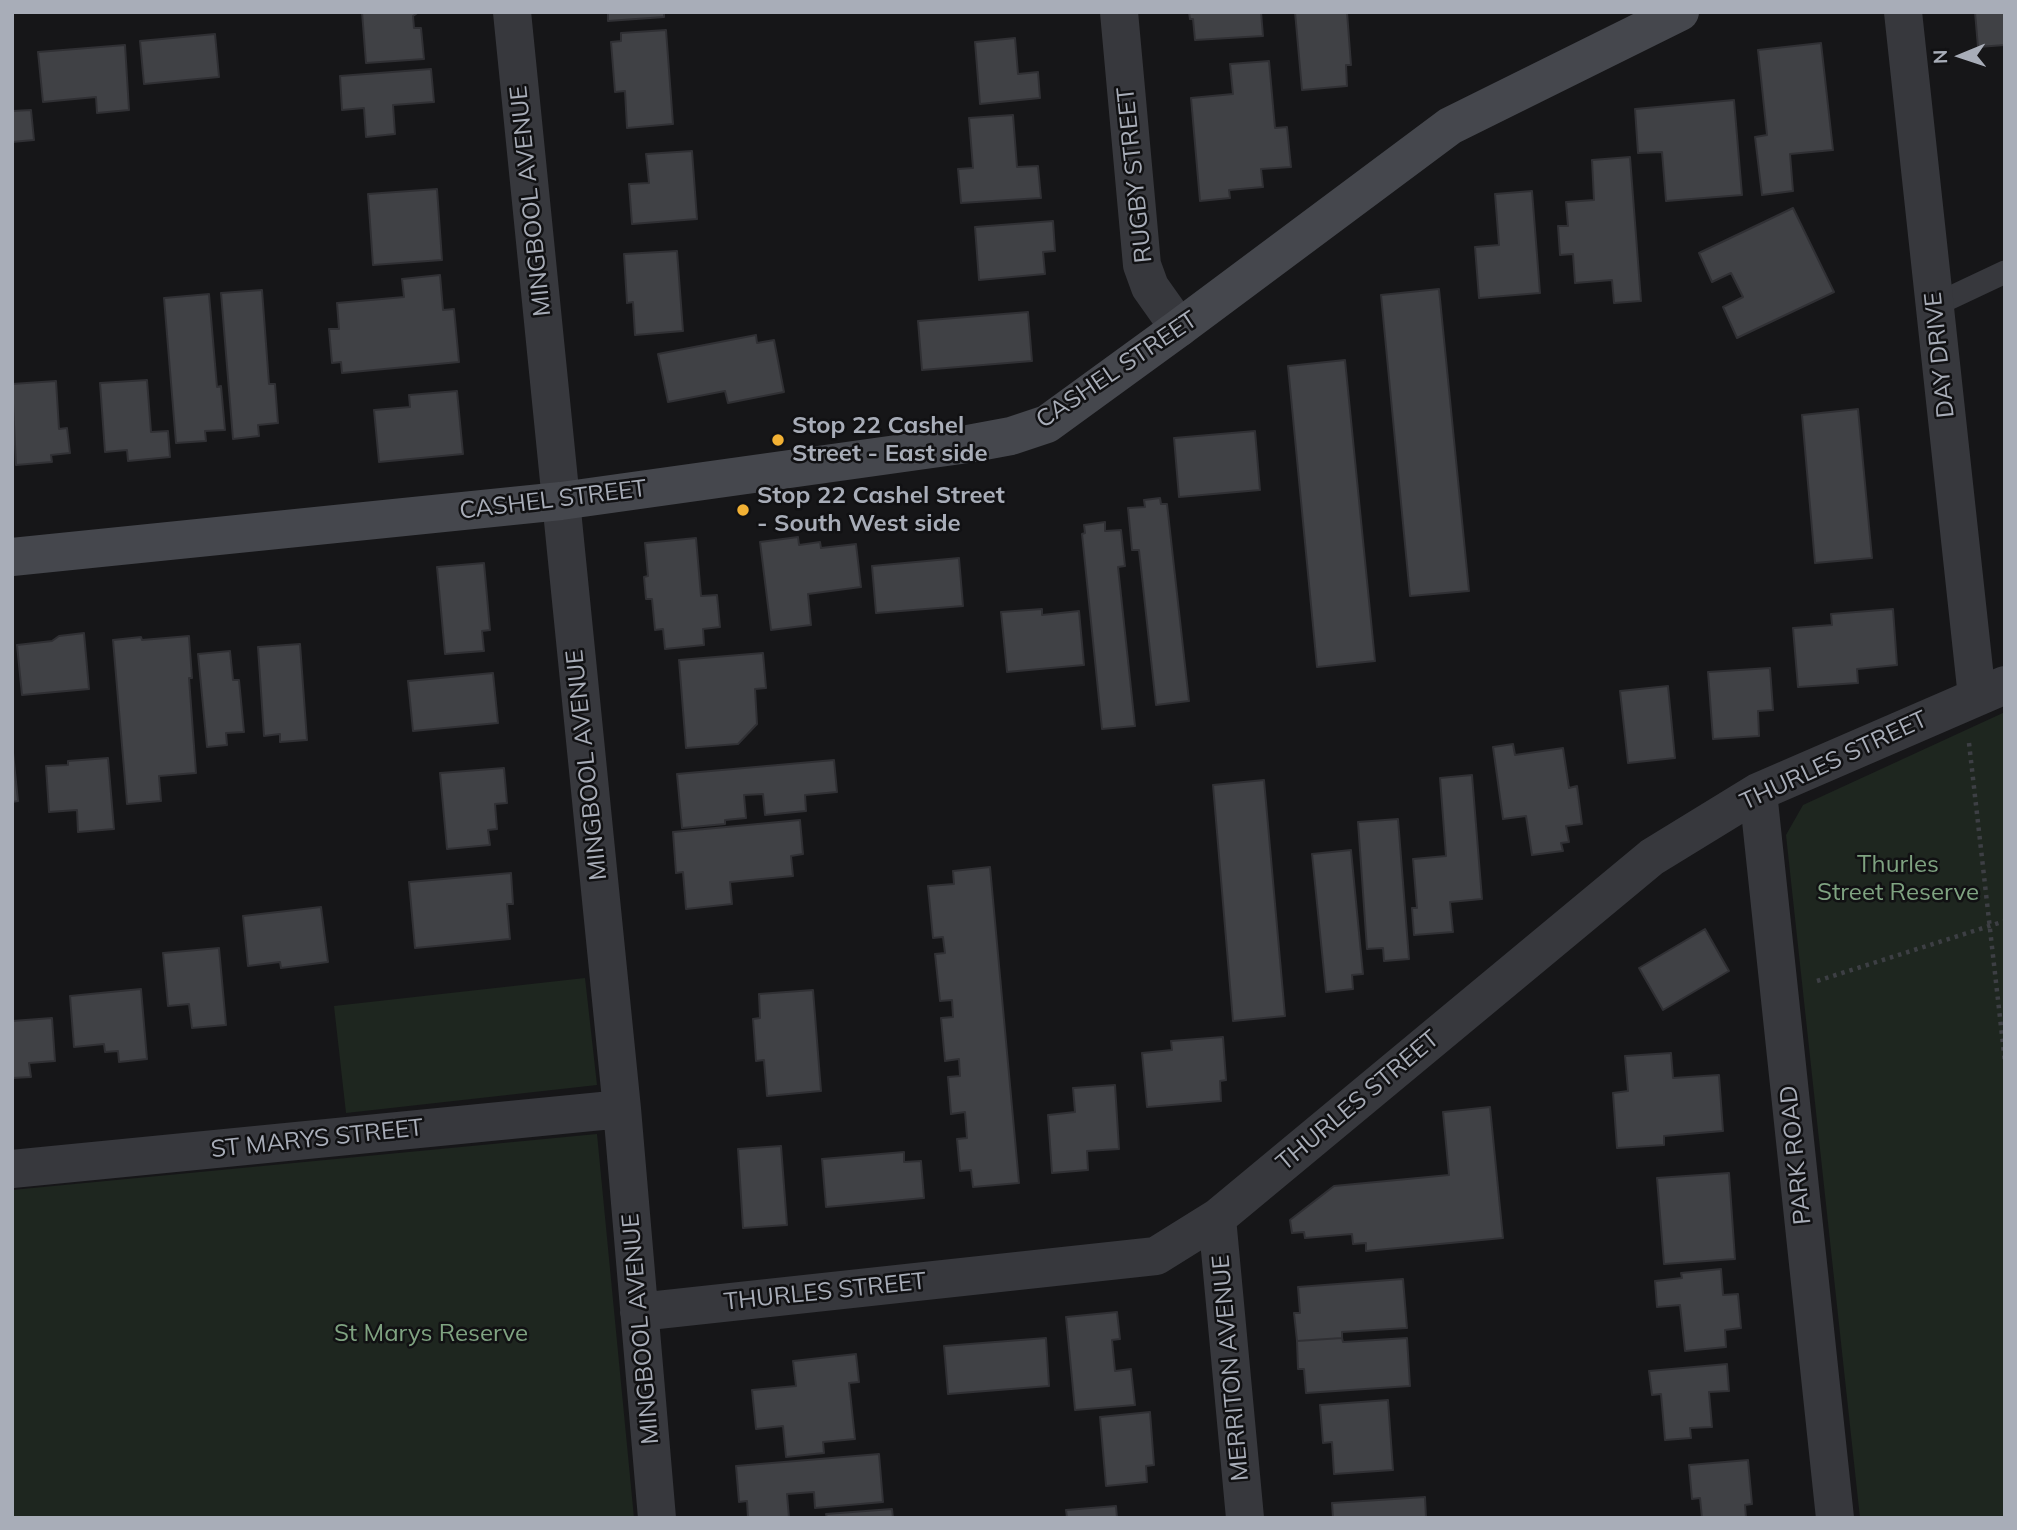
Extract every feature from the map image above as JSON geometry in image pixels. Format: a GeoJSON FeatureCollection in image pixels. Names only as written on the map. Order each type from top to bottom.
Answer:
{"type":"FeatureCollection","features":[{"type":"Feature","properties":{"kind":"street","name":"MINGBOOL AVENUE"},"geometry":{"type":"LineString","coordinates":[[512,12],[622,1109],[657,1518]]}},
{"type":"Feature","properties":{"kind":"street","name":"RUGBY STREET"},"geometry":{"type":"LineString","coordinates":[[1119,12],[1142,265],[1150,287],[1179,328]]}},
{"type":"Feature","properties":{"kind":"street","name":"CASHEL STREET"},"geometry":{"type":"LineString","coordinates":[[12,557],[561,501],[968,444],[1010,436],[1047,424],[1450,126],[1680,12]]}},
{"type":"Feature","properties":{"kind":"street","name":"DAY DRIVE"},"geometry":{"type":"LineString","coordinates":[[1903,12],[1982,695]]}},
{"type":"Feature","properties":{"kind":"street","name":"THURLES STREET"},"geometry":{"type":"LineString","coordinates":[[639,1312],[1156,1256],[1217,1218],[1652,857],[1758,792],[1982,695]]}},
{"type":"Feature","properties":{"kind":"street","name":"PARK ROAD"},"geometry":{"type":"LineString","coordinates":[[1758,792],[1835,1518]]}},
{"type":"Feature","properties":{"kind":"street","name":"ST MARYS STREET"},"geometry":{"type":"LineString","coordinates":[[12,1169],[622,1109]]}},
{"type":"Feature","properties":{"kind":"street","name":"MERRITON AVENUE"},"geometry":{"type":"LineString","coordinates":[[1217,1218],[1245,1518]]}},
{"type":"Feature","properties":{"kind":"lane"},"geometry":{"type":"LineString","coordinates":[[1935,305],[2005,272]]}},
{"type":"Feature","properties":{"kind":"path"},"geometry":{"type":"LineString","coordinates":[[1982,695],[1990,927],[2005,1062]]}},
{"type":"Feature","properties":{"kind":"path"},"geometry":{"type":"LineString","coordinates":[[1779,992],[2005,921]]}},
{"type":"Feature","properties":{"kind":"green space","name":"Thurles Street Reserve"},"geometry":{"type":"Polygon","coordinates":[[[2005,712],[2005,1518],[1860,1518],[1786,835],[1803,805],[2005,712]]]}},
{"type":"Feature","properties":{"kind":"green space"},"geometry":{"type":"Polygon","coordinates":[[[585,978],[597,1085],[346,1113],[334,1006],[585,978]]]}},
{"type":"Feature","properties":{"kind":"green space","name":"St Marys Reserve"},"geometry":{"type":"Polygon","coordinates":[[[597,1134],[634,1518],[12,1518],[12,1190],[597,1134]]]}},
{"type":"Feature","properties":{"kind":"building"},"geometry":{"type":"Polygon","coordinates":[[[362,12],[419,12],[413,16],[414,28],[421,28],[424,59],[366,63],[362,12]]]}},
{"type":"Feature","properties":{"kind":"building"},"geometry":{"type":"Polygon","coordinates":[[[608,12],[664,12],[664,17],[608,21],[608,12]]]}},
{"type":"Feature","properties":{"kind":"building"},"geometry":{"type":"Polygon","coordinates":[[[1189,12],[1261,12],[1263,36],[1195,40],[1193,19],[1190,19],[1189,12]]]}},
{"type":"Feature","properties":{"kind":"building"},"geometry":{"type":"Polygon","coordinates":[[[1295,12],[1347,12],[1351,65],[1346,65],[1347,86],[1302,90],[1295,12]]]}},
{"type":"Feature","properties":{"kind":"building"},"geometry":{"type":"Polygon","coordinates":[[[1975,12],[2005,12],[2005,45],[1978,47],[1975,12]]]}},
{"type":"Feature","properties":{"kind":"building"},"geometry":{"type":"Polygon","coordinates":[[[666,30],[673,124],[627,128],[625,91],[615,92],[611,42],[621,41],[621,33],[666,30]]]}},
{"type":"Feature","properties":{"kind":"building"},"geometry":{"type":"Polygon","coordinates":[[[215,34],[219,77],[144,84],[140,41],[215,34]]]}},
{"type":"Feature","properties":{"kind":"building"},"geometry":{"type":"Polygon","coordinates":[[[1015,38],[1018,74],[1038,72],[1040,98],[980,104],[975,42],[1015,38]]]}},
{"type":"Feature","properties":{"kind":"building"},"geometry":{"type":"Polygon","coordinates":[[[1821,43],[1833,150],[1790,154],[1793,191],[1762,195],[1755,137],[1767,135],[1758,50],[1821,43]]]}},
{"type":"Feature","properties":{"kind":"building"},"geometry":{"type":"Polygon","coordinates":[[[125,45],[129,110],[97,113],[96,97],[43,102],[38,52],[125,45]]]}},
{"type":"Feature","properties":{"kind":"building"},"geometry":{"type":"Polygon","coordinates":[[[1269,61],[1275,128],[1287,127],[1291,167],[1261,169],[1263,187],[1229,190],[1230,198],[1200,201],[1191,98],[1233,94],[1230,64],[1269,61]]]}},
{"type":"Feature","properties":{"kind":"building"},"geometry":{"type":"Polygon","coordinates":[[[431,69],[434,102],[393,105],[395,134],[366,137],[364,108],[342,110],[340,76],[431,69]]]}},
{"type":"Feature","properties":{"kind":"building"},"geometry":{"type":"Polygon","coordinates":[[[1734,100],[1742,195],[1666,201],[1662,152],[1638,153],[1635,109],[1734,100]]]}},
{"type":"Feature","properties":{"kind":"building"},"geometry":{"type":"Polygon","coordinates":[[[31,110],[34,140],[12,142],[12,111],[31,110]]]}},
{"type":"Feature","properties":{"kind":"building"},"geometry":{"type":"Polygon","coordinates":[[[1013,115],[1017,167],[1038,166],[1041,198],[961,203],[958,169],[973,168],[969,118],[1013,115]]]}},
{"type":"Feature","properties":{"kind":"building"},"geometry":{"type":"Polygon","coordinates":[[[692,151],[697,219],[632,224],[629,184],[649,183],[646,154],[692,151]]]}},
{"type":"Feature","properties":{"kind":"building"},"geometry":{"type":"Polygon","coordinates":[[[1630,157],[1641,301],[1614,303],[1612,280],[1575,283],[1573,254],[1560,255],[1558,226],[1568,226],[1566,202],[1594,200],[1592,160],[1630,157]]]}},
{"type":"Feature","properties":{"kind":"building"},"geometry":{"type":"Polygon","coordinates":[[[437,189],[442,260],[373,265],[368,194],[437,189]]]}},
{"type":"Feature","properties":{"kind":"building"},"geometry":{"type":"Polygon","coordinates":[[[1532,191],[1540,293],[1479,298],[1475,247],[1499,245],[1495,194],[1532,191]]]}},
{"type":"Feature","properties":{"kind":"building"},"geometry":{"type":"Polygon","coordinates":[[[1793,208],[1834,292],[1737,338],[1723,307],[1743,297],[1731,273],[1712,282],[1699,253],[1793,208]]]}},
{"type":"Feature","properties":{"kind":"building"},"geometry":{"type":"Polygon","coordinates":[[[1053,221],[1055,251],[1043,252],[1045,274],[979,280],[975,227],[1053,221]]]}},
{"type":"Feature","properties":{"kind":"building"},"geometry":{"type":"Polygon","coordinates":[[[677,251],[683,331],[635,335],[633,302],[627,303],[624,254],[677,251]]]}},
{"type":"Feature","properties":{"kind":"building"},"geometry":{"type":"Polygon","coordinates":[[[440,275],[443,310],[454,309],[459,362],[342,373],[341,362],[332,363],[329,329],[339,329],[337,303],[404,297],[402,279],[440,275]]]}},
{"type":"Feature","properties":{"kind":"building"},"geometry":{"type":"Polygon","coordinates":[[[1439,289],[1469,591],[1410,596],[1381,295],[1439,289]]]}},
{"type":"Feature","properties":{"kind":"building"},"geometry":{"type":"Polygon","coordinates":[[[262,290],[269,384],[275,384],[278,423],[258,425],[259,436],[233,439],[221,293],[262,290]]]}},
{"type":"Feature","properties":{"kind":"building"},"geometry":{"type":"Polygon","coordinates":[[[209,294],[217,387],[221,386],[225,430],[205,431],[206,441],[176,443],[164,298],[209,294]]]}},
{"type":"Feature","properties":{"kind":"building"},"geometry":{"type":"Polygon","coordinates":[[[1028,312],[1032,361],[922,370],[918,321],[1028,312]]]}},
{"type":"Feature","properties":{"kind":"building"},"geometry":{"type":"Polygon","coordinates":[[[756,335],[757,343],[774,340],[784,392],[728,403],[725,391],[668,402],[658,354],[756,335]]]}},
{"type":"Feature","properties":{"kind":"building"},"geometry":{"type":"Polygon","coordinates":[[[1345,360],[1375,661],[1317,667],[1288,366],[1345,360]]]}},
{"type":"Feature","properties":{"kind":"building"},"geometry":{"type":"Polygon","coordinates":[[[147,380],[151,432],[168,431],[170,457],[128,461],[127,450],[105,452],[100,383],[147,380]]]}},
{"type":"Feature","properties":{"kind":"building"},"geometry":{"type":"Polygon","coordinates":[[[56,381],[59,429],[67,428],[70,453],[51,455],[52,462],[16,465],[12,384],[56,381]]]}},
{"type":"Feature","properties":{"kind":"building"},"geometry":{"type":"Polygon","coordinates":[[[457,391],[463,454],[379,462],[374,410],[410,407],[409,395],[457,391]]]}},
{"type":"Feature","properties":{"kind":"building"},"geometry":{"type":"Polygon","coordinates":[[[1858,409],[1872,558],[1815,563],[1802,415],[1858,409]]]}},
{"type":"Feature","properties":{"kind":"building"},"geometry":{"type":"Polygon","coordinates":[[[1255,431],[1260,490],[1179,497],[1174,438],[1255,431]]]}},
{"type":"Feature","properties":{"kind":"building"},"geometry":{"type":"Polygon","coordinates":[[[1160,498],[1161,504],[1167,504],[1189,701],[1156,705],[1139,550],[1132,550],[1128,508],[1145,507],[1144,500],[1160,498]]]}},
{"type":"Feature","properties":{"kind":"building"},"geometry":{"type":"Polygon","coordinates":[[[1105,522],[1105,531],[1121,530],[1125,566],[1118,567],[1135,726],[1102,729],[1082,534],[1085,533],[1084,525],[1105,522]]]}},
{"type":"Feature","properties":{"kind":"building"},"geometry":{"type":"Polygon","coordinates":[[[798,537],[799,545],[820,542],[821,548],[856,544],[861,587],[808,594],[811,625],[771,630],[760,542],[798,537]]]}},
{"type":"Feature","properties":{"kind":"building"},"geometry":{"type":"Polygon","coordinates":[[[696,538],[701,596],[717,595],[720,627],[703,629],[704,645],[665,649],[663,629],[655,630],[652,599],[646,599],[644,577],[648,576],[645,543],[696,538]]]}},
{"type":"Feature","properties":{"kind":"building"},"geometry":{"type":"Polygon","coordinates":[[[959,558],[963,606],[876,613],[872,566],[959,558]]]}},
{"type":"Feature","properties":{"kind":"building"},"geometry":{"type":"Polygon","coordinates":[[[484,563],[490,630],[482,631],[484,651],[445,654],[437,567],[484,563]]]}},
{"type":"Feature","properties":{"kind":"building"},"geometry":{"type":"Polygon","coordinates":[[[1042,609],[1042,615],[1079,611],[1084,665],[1007,672],[1001,612],[1042,609]]]}},
{"type":"Feature","properties":{"kind":"building"},"geometry":{"type":"Polygon","coordinates":[[[1893,609],[1897,665],[1857,669],[1858,683],[1798,687],[1793,628],[1832,625],[1831,614],[1893,609]]]}},
{"type":"Feature","properties":{"kind":"building"},"geometry":{"type":"Polygon","coordinates":[[[84,633],[89,689],[22,695],[17,645],[52,641],[59,636],[84,633]]]}},
{"type":"Feature","properties":{"kind":"building"},"geometry":{"type":"Polygon","coordinates":[[[189,636],[192,678],[189,678],[196,773],[159,776],[161,801],[127,804],[113,640],[189,636]]]}},
{"type":"Feature","properties":{"kind":"building"},"geometry":{"type":"Polygon","coordinates":[[[300,644],[307,740],[280,742],[280,734],[264,736],[258,647],[300,644]]]}},
{"type":"Feature","properties":{"kind":"building"},"geometry":{"type":"Polygon","coordinates":[[[230,651],[233,680],[239,680],[244,732],[226,733],[227,745],[207,747],[198,654],[230,651]]]}},
{"type":"Feature","properties":{"kind":"building"},"geometry":{"type":"Polygon","coordinates":[[[763,653],[766,688],[755,689],[757,724],[738,744],[686,748],[679,660],[763,653]]]}},
{"type":"Feature","properties":{"kind":"building"},"geometry":{"type":"Polygon","coordinates":[[[1770,668],[1773,710],[1758,711],[1759,736],[1713,739],[1708,672],[1770,668]]]}},
{"type":"Feature","properties":{"kind":"building"},"geometry":{"type":"Polygon","coordinates":[[[493,673],[498,723],[413,731],[408,681],[493,673]]]}},
{"type":"Feature","properties":{"kind":"building"},"geometry":{"type":"Polygon","coordinates":[[[1668,686],[1675,758],[1628,763],[1620,691],[1668,686]]]}},
{"type":"Feature","properties":{"kind":"building"},"geometry":{"type":"Polygon","coordinates":[[[12,743],[18,801],[12,802],[12,743]]]}},
{"type":"Feature","properties":{"kind":"building"},"geometry":{"type":"Polygon","coordinates":[[[1513,744],[1515,755],[1563,748],[1569,788],[1577,786],[1582,824],[1566,826],[1569,842],[1561,843],[1563,851],[1532,855],[1526,816],[1503,819],[1493,747],[1513,744]]]}},
{"type":"Feature","properties":{"kind":"building"},"geometry":{"type":"Polygon","coordinates":[[[108,758],[114,829],[78,832],[77,810],[49,812],[46,766],[68,765],[68,761],[108,758]]]}},
{"type":"Feature","properties":{"kind":"building"},"geometry":{"type":"Polygon","coordinates":[[[834,760],[837,792],[805,795],[806,811],[765,815],[763,794],[744,795],[746,818],[725,820],[725,824],[682,828],[677,774],[834,760]]]}},
{"type":"Feature","properties":{"kind":"building"},"geometry":{"type":"Polygon","coordinates":[[[504,768],[507,803],[495,804],[497,829],[488,830],[490,845],[447,849],[440,773],[504,768]]]}},
{"type":"Feature","properties":{"kind":"building"},"geometry":{"type":"Polygon","coordinates":[[[1472,775],[1482,899],[1450,902],[1453,932],[1414,935],[1412,908],[1417,908],[1413,859],[1446,856],[1440,778],[1472,775]]]}},
{"type":"Feature","properties":{"kind":"building"},"geometry":{"type":"Polygon","coordinates":[[[1264,780],[1285,1016],[1233,1021],[1213,785],[1264,780]]]}},
{"type":"Feature","properties":{"kind":"building"},"geometry":{"type":"Polygon","coordinates":[[[1398,819],[1409,959],[1384,961],[1383,948],[1367,949],[1358,822],[1398,819]]]}},
{"type":"Feature","properties":{"kind":"building"},"geometry":{"type":"Polygon","coordinates":[[[800,820],[803,854],[791,856],[793,876],[730,882],[732,904],[686,909],[683,872],[676,873],[673,832],[800,820]]]}},
{"type":"Feature","properties":{"kind":"building"},"geometry":{"type":"Polygon","coordinates":[[[1351,850],[1363,974],[1352,975],[1353,989],[1326,992],[1312,854],[1351,850]]]}},
{"type":"Feature","properties":{"kind":"building"},"geometry":{"type":"Polygon","coordinates":[[[990,867],[1019,1183],[973,1187],[971,1170],[960,1171],[957,1139],[967,1138],[965,1112],[951,1114],[948,1077],[960,1076],[959,1059],[945,1061],[941,1018],[953,1017],[952,1000],[940,1001],[935,954],[945,953],[943,937],[933,938],[928,886],[954,884],[953,871],[990,867]]]}},
{"type":"Feature","properties":{"kind":"building"},"geometry":{"type":"Polygon","coordinates":[[[511,873],[513,904],[507,904],[510,939],[415,948],[409,882],[511,873]]]}},
{"type":"Feature","properties":{"kind":"building"},"geometry":{"type":"Polygon","coordinates":[[[321,907],[328,962],[281,968],[280,962],[248,966],[243,916],[321,907]]]}},
{"type":"Feature","properties":{"kind":"building"},"geometry":{"type":"Polygon","coordinates":[[[1705,929],[1729,971],[1663,1010],[1639,968],[1705,929]]]}},
{"type":"Feature","properties":{"kind":"building"},"geometry":{"type":"Polygon","coordinates":[[[219,948],[226,1025],[192,1028],[189,1004],[168,1006],[163,953],[219,948]]]}},
{"type":"Feature","properties":{"kind":"building"},"geometry":{"type":"Polygon","coordinates":[[[141,989],[147,1059],[119,1062],[118,1051],[105,1052],[104,1044],[74,1047],[70,996],[141,989]]]}},
{"type":"Feature","properties":{"kind":"building"},"geometry":{"type":"Polygon","coordinates":[[[813,990],[821,1091],[767,1096],[764,1060],[756,1061],[753,1019],[760,1018],[759,994],[813,990]]]}},
{"type":"Feature","properties":{"kind":"building"},"geometry":{"type":"Polygon","coordinates":[[[52,1018],[55,1061],[29,1063],[31,1077],[12,1078],[12,1021],[52,1018]]]}},
{"type":"Feature","properties":{"kind":"building"},"geometry":{"type":"Polygon","coordinates":[[[1223,1037],[1226,1080],[1220,1081],[1221,1101],[1147,1107],[1142,1053],[1172,1050],[1171,1041],[1223,1037]]]}},
{"type":"Feature","properties":{"kind":"building"},"geometry":{"type":"Polygon","coordinates":[[[1671,1053],[1673,1078],[1719,1075],[1723,1131],[1664,1136],[1664,1145],[1617,1148],[1613,1093],[1628,1091],[1625,1056],[1671,1053]]]}},
{"type":"Feature","properties":{"kind":"building"},"geometry":{"type":"Polygon","coordinates":[[[1115,1085],[1119,1149],[1087,1151],[1088,1170],[1052,1173],[1048,1115],[1075,1112],[1073,1088],[1115,1085]]]}},
{"type":"Feature","properties":{"kind":"building"},"geometry":{"type":"Polygon","coordinates":[[[1490,1107],[1503,1238],[1366,1251],[1366,1243],[1353,1244],[1352,1234],[1305,1238],[1304,1232],[1292,1233],[1290,1220],[1334,1186],[1449,1175],[1443,1112],[1490,1107]]]}},
{"type":"Feature","properties":{"kind":"building"},"geometry":{"type":"Polygon","coordinates":[[[781,1146],[787,1225],[743,1228],[738,1149],[781,1146]]]}},
{"type":"Feature","properties":{"kind":"building"},"geometry":{"type":"Polygon","coordinates":[[[904,1152],[904,1162],[921,1161],[924,1198],[826,1207],[822,1159],[904,1152]]]}},
{"type":"Feature","properties":{"kind":"building"},"geometry":{"type":"Polygon","coordinates":[[[1729,1173],[1735,1259],[1664,1264],[1657,1178],[1729,1173]]]}},
{"type":"Feature","properties":{"kind":"building"},"geometry":{"type":"Polygon","coordinates":[[[1721,1269],[1723,1295],[1738,1294],[1741,1328],[1725,1330],[1726,1347],[1685,1351],[1680,1305],[1657,1307],[1655,1281],[1682,1278],[1681,1273],[1721,1269]]]}},
{"type":"Feature","properties":{"kind":"building"},"geometry":{"type":"Polygon","coordinates":[[[1403,1279],[1407,1328],[1342,1332],[1342,1338],[1297,1341],[1294,1313],[1300,1313],[1298,1287],[1403,1279]]]}},
{"type":"Feature","properties":{"kind":"building"},"geometry":{"type":"Polygon","coordinates":[[[1117,1312],[1120,1339],[1112,1340],[1115,1371],[1131,1369],[1135,1405],[1075,1410],[1066,1317],[1117,1312]]]}},
{"type":"Feature","properties":{"kind":"building"},"geometry":{"type":"Polygon","coordinates":[[[1046,1338],[1049,1386],[948,1394],[944,1346],[1046,1338]]]}},
{"type":"Feature","properties":{"kind":"building"},"geometry":{"type":"Polygon","coordinates":[[[1342,1338],[1343,1342],[1407,1338],[1410,1386],[1306,1393],[1304,1369],[1298,1369],[1297,1341],[1342,1338]]]}},
{"type":"Feature","properties":{"kind":"building"},"geometry":{"type":"Polygon","coordinates":[[[856,1354],[859,1382],[849,1383],[855,1439],[823,1442],[824,1453],[786,1457],[783,1426],[756,1429],[752,1390],[796,1386],[793,1361],[856,1354]]]}},
{"type":"Feature","properties":{"kind":"building"},"geometry":{"type":"Polygon","coordinates":[[[1727,1364],[1729,1391],[1709,1392],[1712,1427],[1690,1428],[1691,1438],[1665,1440],[1661,1394],[1652,1395],[1649,1371],[1727,1364]]]}},
{"type":"Feature","properties":{"kind":"building"},"geometry":{"type":"Polygon","coordinates":[[[1388,1400],[1393,1470],[1334,1474],[1332,1442],[1323,1443],[1320,1405],[1388,1400]]]}},
{"type":"Feature","properties":{"kind":"building"},"geometry":{"type":"Polygon","coordinates":[[[1150,1412],[1154,1465],[1146,1466],[1147,1482],[1106,1486],[1100,1417],[1150,1412]]]}},
{"type":"Feature","properties":{"kind":"building"},"geometry":{"type":"Polygon","coordinates":[[[879,1454],[883,1502],[815,1508],[814,1492],[787,1494],[789,1518],[748,1518],[747,1501],[739,1502],[736,1466],[879,1454]]]}},
{"type":"Feature","properties":{"kind":"building"},"geometry":{"type":"Polygon","coordinates":[[[1748,1460],[1752,1504],[1745,1505],[1746,1518],[1702,1518],[1700,1498],[1692,1499],[1689,1465],[1748,1460]]]}},
{"type":"Feature","properties":{"kind":"building"},"geometry":{"type":"Polygon","coordinates":[[[1425,1497],[1426,1518],[1333,1518],[1332,1503],[1425,1497]]]}},
{"type":"Feature","properties":{"kind":"building"},"geometry":{"type":"Polygon","coordinates":[[[1116,1506],[1117,1518],[1067,1518],[1066,1510],[1116,1506]]]}},
{"type":"Feature","properties":{"kind":"building"},"geometry":{"type":"Polygon","coordinates":[[[892,1509],[893,1518],[827,1518],[826,1514],[892,1509]]]}},
{"type":"Feature","properties":{"kind":"place","name":"Stop 22 Cashel Street - East side"},"geometry":{"type":"Point","coordinates":[778,440]}},
{"type":"Feature","properties":{"kind":"place","name":"Stop 22 Cashel Street - South West side"},"geometry":{"type":"Point","coordinates":[743,510]}}]}
